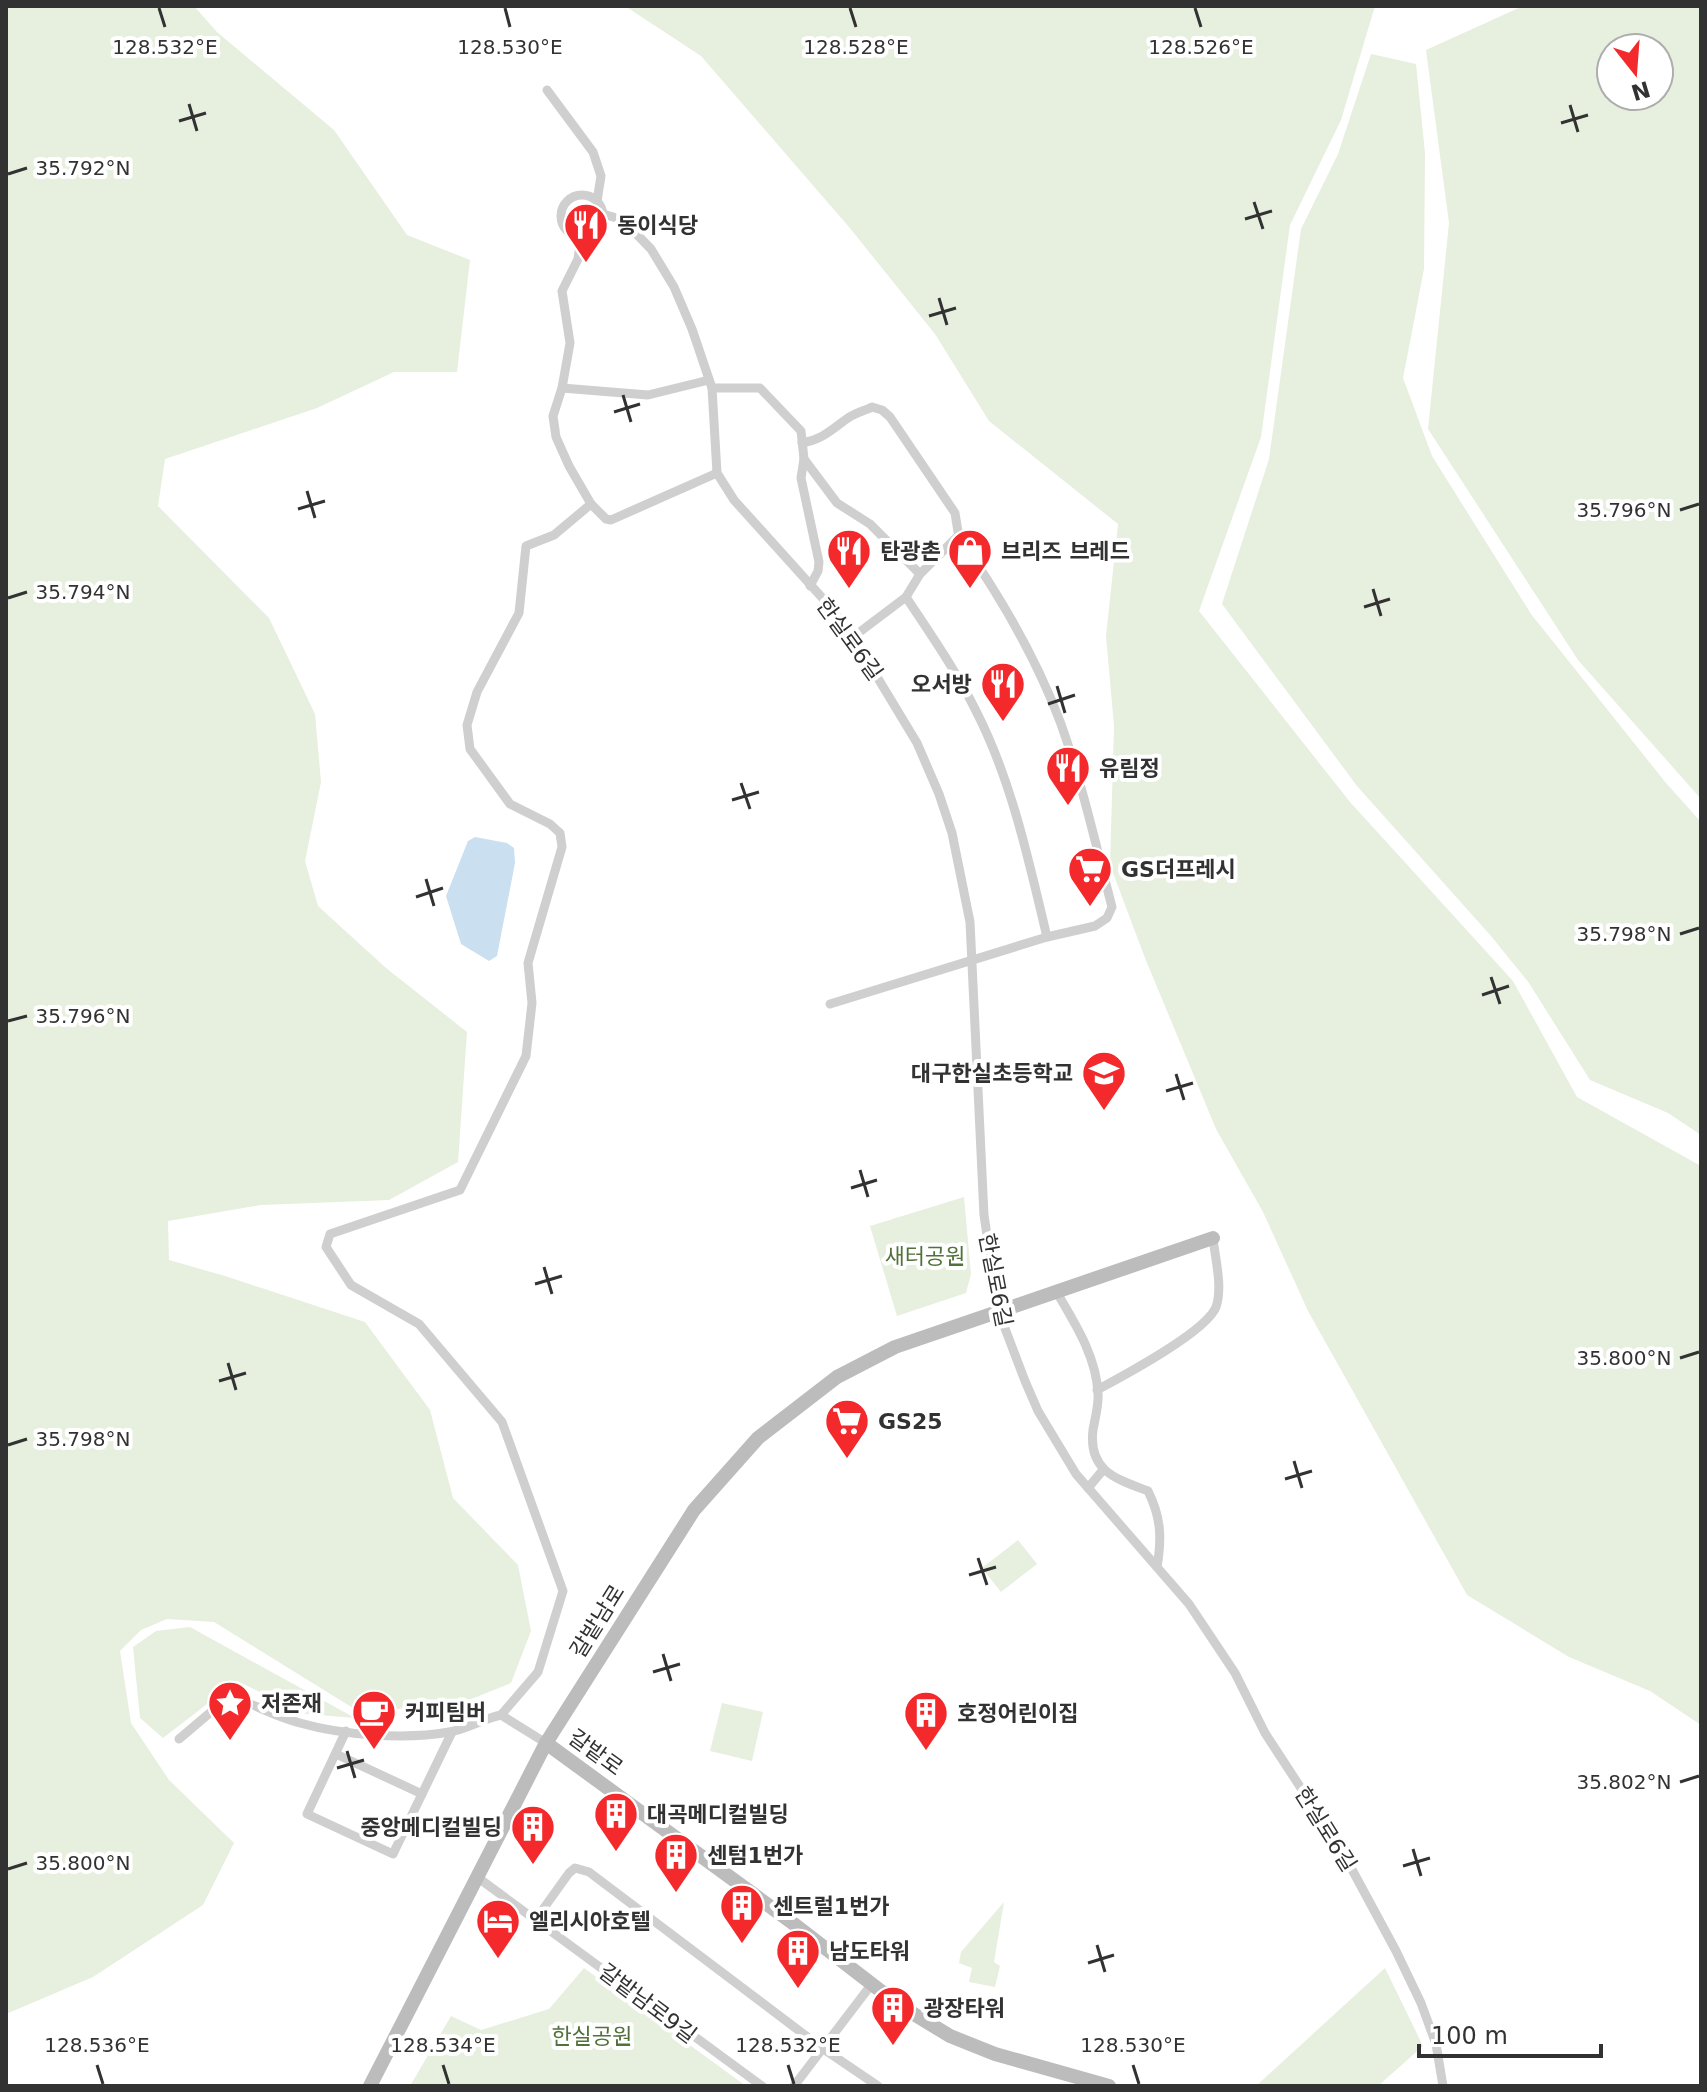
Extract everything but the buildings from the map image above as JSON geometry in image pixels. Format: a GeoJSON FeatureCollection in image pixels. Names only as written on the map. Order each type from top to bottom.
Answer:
{"type":"FeatureCollection","features":[{"type":"Feature","properties":{"kind":"main road","name":"갈밭남로"},"geometry":{"type":"LineString","coordinates":[[370,2086],[546,1743],[694,1510],[758,1438],[837,1377],[895,1347],[1213,1238]]}},
{"type":"Feature","properties":{"kind":"main road","name":"갈밭로"},"geometry":{"type":"LineString","coordinates":[[546,1743],[790,1921],[871,1985],[950,2036],[995,2054],[1109,2086]]}},
{"type":"Feature","properties":{"kind":"street"},"geometry":{"type":"LineString","coordinates":[[547,90],[593,152],[601,176],[597,201],[603,214],[602,221],[594,233],[581,237],[568,232],[561,220],[563,207],[572,197],[585,195],[597,201]]}},
{"type":"Feature","properties":{"kind":"street"},"geometry":{"type":"LineString","coordinates":[[581,237],[578,259],[562,291],[570,343],[562,388],[553,416],[556,437],[591,504],[611,520],[717,473],[710,384],[680,301],[651,249],[623,220],[603,214]]}},
{"type":"Feature","properties":{"kind":"street"},"geometry":{"type":"LineString","coordinates":[[562,388],[648,395],[710,384],[760,388],[801,431],[804,459],[801,478],[819,562],[810,586]]}},
{"type":"Feature","properties":{"kind":"street"},"geometry":{"type":"LineString","coordinates":[[802,443],[824,436],[848,418],[872,407],[882,410],[890,417],[955,513],[959,538],[990,582],[1015,626],[1061,724],[1112,907],[1107,918],[1095,926],[1047,937],[830,1004]]}},
{"type":"Feature","properties":{"kind":"street"},"geometry":{"type":"LineString","coordinates":[[804,459],[837,503],[870,524],[920,574]]}},
{"type":"Feature","properties":{"kind":"street","name":"한실로6길"},"geometry":{"type":"LineString","coordinates":[[717,473],[734,500],[853,637],[917,743],[939,794],[952,833],[965,891],[973,960],[984,1215],[998,1310],[1038,1411],[1076,1474],[1189,1604],[1235,1673],[1265,1733],[1342,1851],[1396,1951],[1421,2003],[1446,2085]]}},
{"type":"Feature","properties":{"kind":"street"},"geometry":{"type":"LineString","coordinates":[[179,1739],[231,1695],[299,1723],[346,1731],[415,1736],[452,1732],[481,1719],[501,1715],[538,1672],[563,1591],[502,1422],[419,1324],[351,1285],[326,1247],[330,1234],[460,1190],[526,1056],[532,1003],[528,963],[562,847],[560,833],[550,824],[510,804],[470,749],[467,725],[477,692],[519,613],[526,546],[554,535],[591,504]]}},
{"type":"Feature","properties":{"kind":"street"},"geometry":{"type":"LineString","coordinates":[[853,637],[906,597],[920,574],[959,538]]}},
{"type":"Feature","properties":{"kind":"street"},"geometry":{"type":"LineString","coordinates":[[906,597],[947,658],[978,714],[1016,818],[1047,937]]}},
{"type":"Feature","properties":{"kind":"street"},"geometry":{"type":"LineString","coordinates":[[1097,1390],[1167,1349],[1205,1322],[1215,1308],[1218,1291],[1213,1238]]}},
{"type":"Feature","properties":{"kind":"street"},"geometry":{"type":"LineString","coordinates":[[1056,1291],[1090,1354],[1097,1390],[1093,1452],[1106,1473],[1148,1491],[1157,1509],[1162,1540],[1157,1567]]}},
{"type":"Feature","properties":{"kind":"street"},"geometry":{"type":"LineString","coordinates":[[1088,1488],[1103,1470]]}},
{"type":"Feature","properties":{"kind":"street"},"geometry":{"type":"LineString","coordinates":[[501,1715],[546,1743]]}},
{"type":"Feature","properties":{"kind":"street"},"geometry":{"type":"LineString","coordinates":[[346,1731],[307,1814],[393,1854],[452,1732]]}},
{"type":"Feature","properties":{"kind":"street"},"geometry":{"type":"LineString","coordinates":[[336,1754],[422,1794]]}},
{"type":"Feature","properties":{"kind":"street"},"geometry":{"type":"LineString","coordinates":[[536,1919],[569,1873],[575,1868],[589,1872],[822,2048],[878,2086]]}},
{"type":"Feature","properties":{"kind":"street","name":"갈밭남로9길"},"geometry":{"type":"LineString","coordinates":[[477,1877],[762,2086]]}},
{"type":"Feature","properties":{"kind":"street"},"geometry":{"type":"LineString","coordinates":[[794,2086],[871,1985]]}},
{"type":"Feature","properties":{"kind":"green space"},"geometry":{"type":"Polygon","coordinates":[[[6,6],[194,6],[217,32],[334,130],[407,235],[470,260],[457,372],[394,372],[317,408],[165,459],[158,506],[269,618],[315,714],[321,782],[305,861],[318,906],[386,968],[467,1032],[458,1162],[389,1200],[261,1205],[168,1221],[169,1260],[365,1322],[430,1410],[453,1498],[518,1565],[531,1631],[511,1683],[464,1702],[361,1713],[214,1622],[167,1619],[141,1630],[120,1651],[131,1723],[169,1780],[234,1843],[203,1905],[93,1977],[6,2014],[6,6]]]}},
{"type":"Feature","properties":{"kind":"green space"},"geometry":{"type":"Polygon","coordinates":[[[625,6],[1375,6],[1341,120],[1290,225],[1261,437],[1199,611],[1350,802],[1513,981],[1577,1097],[1701,1166],[1701,1725],[1650,1691],[1569,1657],[1467,1595],[1308,1311],[1263,1212],[1216,1129],[1110,865],[1114,726],[1106,636],[1118,524],[989,421],[935,334],[849,227],[701,56],[625,6]]]}},
{"type":"Feature","properties":{"kind":"green space"},"geometry":{"type":"Polygon","coordinates":[[[1523,6],[1701,6],[1701,799],[1578,660],[1428,429],[1449,223],[1426,50],[1523,6]]]}},
{"type":"Feature","properties":{"kind":"green space"},"geometry":{"type":"Polygon","coordinates":[[[1371,54],[1416,64],[1425,153],[1424,269],[1403,378],[1432,456],[1531,614],[1666,783],[1701,822],[1701,1135],[1668,1113],[1590,1080],[1529,983],[1357,786],[1222,604],[1269,459],[1301,229],[1338,154],[1371,54]]]}},
{"type":"Feature","properties":{"kind":"green space","name":"새터공원"},"geometry":{"type":"Polygon","coordinates":[[[964,1197],[971,1274],[966,1293],[897,1316],[870,1226],[964,1197]]]}},
{"type":"Feature","properties":{"kind":"green space"},"geometry":{"type":"Polygon","coordinates":[[[1018,1540],[1037,1564],[1001,1592],[982,1568],[1018,1540]]]}},
{"type":"Feature","properties":{"kind":"green space"},"geometry":{"type":"Polygon","coordinates":[[[190,1627],[355,1718],[306,1714],[237,1681],[163,1738],[140,1718],[133,1647],[156,1631],[190,1627]]]}},
{"type":"Feature","properties":{"kind":"green space"},"geometry":{"type":"Polygon","coordinates":[[[722,1703],[763,1712],[752,1761],[710,1751],[722,1703]]]}},
{"type":"Feature","properties":{"kind":"green space"},"geometry":{"type":"Polygon","coordinates":[[[1004,1902],[994,1962],[1000,1966],[995,1987],[969,1982],[972,1968],[959,1963],[961,1952],[1004,1902]]]}},
{"type":"Feature","properties":{"kind":"green space","name":"한실공원"},"geometry":{"type":"Polygon","coordinates":[[[584,1968],[746,2086],[410,2086],[451,2016],[481,2030],[549,2009],[584,1968]]]}},
{"type":"Feature","properties":{"kind":"green space"},"geometry":{"type":"Polygon","coordinates":[[[1385,1968],[1423,2046],[1378,2086],[1256,2086],[1385,1968]]]}},
{"type":"Feature","properties":{"kind":"water"},"geometry":{"type":"Polygon","coordinates":[[[475,837],[507,843],[514,848],[515,863],[497,956],[489,961],[461,944],[446,896],[468,841],[475,837]]]}},
{"type":"Feature","properties":{"kind":"place","name":"동이식당"},"geometry":{"type":"Point","coordinates":[586,264]}},
{"type":"Feature","properties":{"kind":"place","name":"탄광촌"},"geometry":{"type":"Point","coordinates":[849,590]}},
{"type":"Feature","properties":{"kind":"place","name":"브리즈 브레드"},"geometry":{"type":"Point","coordinates":[970,590]}},
{"type":"Feature","properties":{"kind":"place","name":"오서방"},"geometry":{"type":"Point","coordinates":[1003,723]}},
{"type":"Feature","properties":{"kind":"place","name":"유림정"},"geometry":{"type":"Point","coordinates":[1068,807]}},
{"type":"Feature","properties":{"kind":"place","name":"GS더프레시"},"geometry":{"type":"Point","coordinates":[1090,908]}},
{"type":"Feature","properties":{"kind":"place","name":"대구한실초등학교"},"geometry":{"type":"Point","coordinates":[1104,1112]}},
{"type":"Feature","properties":{"kind":"place","name":"GS25"},"geometry":{"type":"Point","coordinates":[847,1460]}},
{"type":"Feature","properties":{"kind":"place","name":"저존재"},"geometry":{"type":"Point","coordinates":[230,1742]}},
{"type":"Feature","properties":{"kind":"place","name":"커피팀버"},"geometry":{"type":"Point","coordinates":[374,1751]}},
{"type":"Feature","properties":{"kind":"place","name":"호정어린이집"},"geometry":{"type":"Point","coordinates":[926,1752]}},
{"type":"Feature","properties":{"kind":"place","name":"대곡메디컬빌딩"},"geometry":{"type":"Point","coordinates":[616,1853]}},
{"type":"Feature","properties":{"kind":"place","name":"중앙메디컬빌딩"},"geometry":{"type":"Point","coordinates":[533,1866]}},
{"type":"Feature","properties":{"kind":"place","name":"센텀1번가"},"geometry":{"type":"Point","coordinates":[676,1894]}},
{"type":"Feature","properties":{"kind":"place","name":"센트럴1번가"},"geometry":{"type":"Point","coordinates":[742,1945]}},
{"type":"Feature","properties":{"kind":"place","name":"엘리시아호텔"},"geometry":{"type":"Point","coordinates":[498,1960]}},
{"type":"Feature","properties":{"kind":"place","name":"남도타워"},"geometry":{"type":"Point","coordinates":[798,1990]}},
{"type":"Feature","properties":{"kind":"place","name":"광장타워"},"geometry":{"type":"Point","coordinates":[893,2047]}}]}
